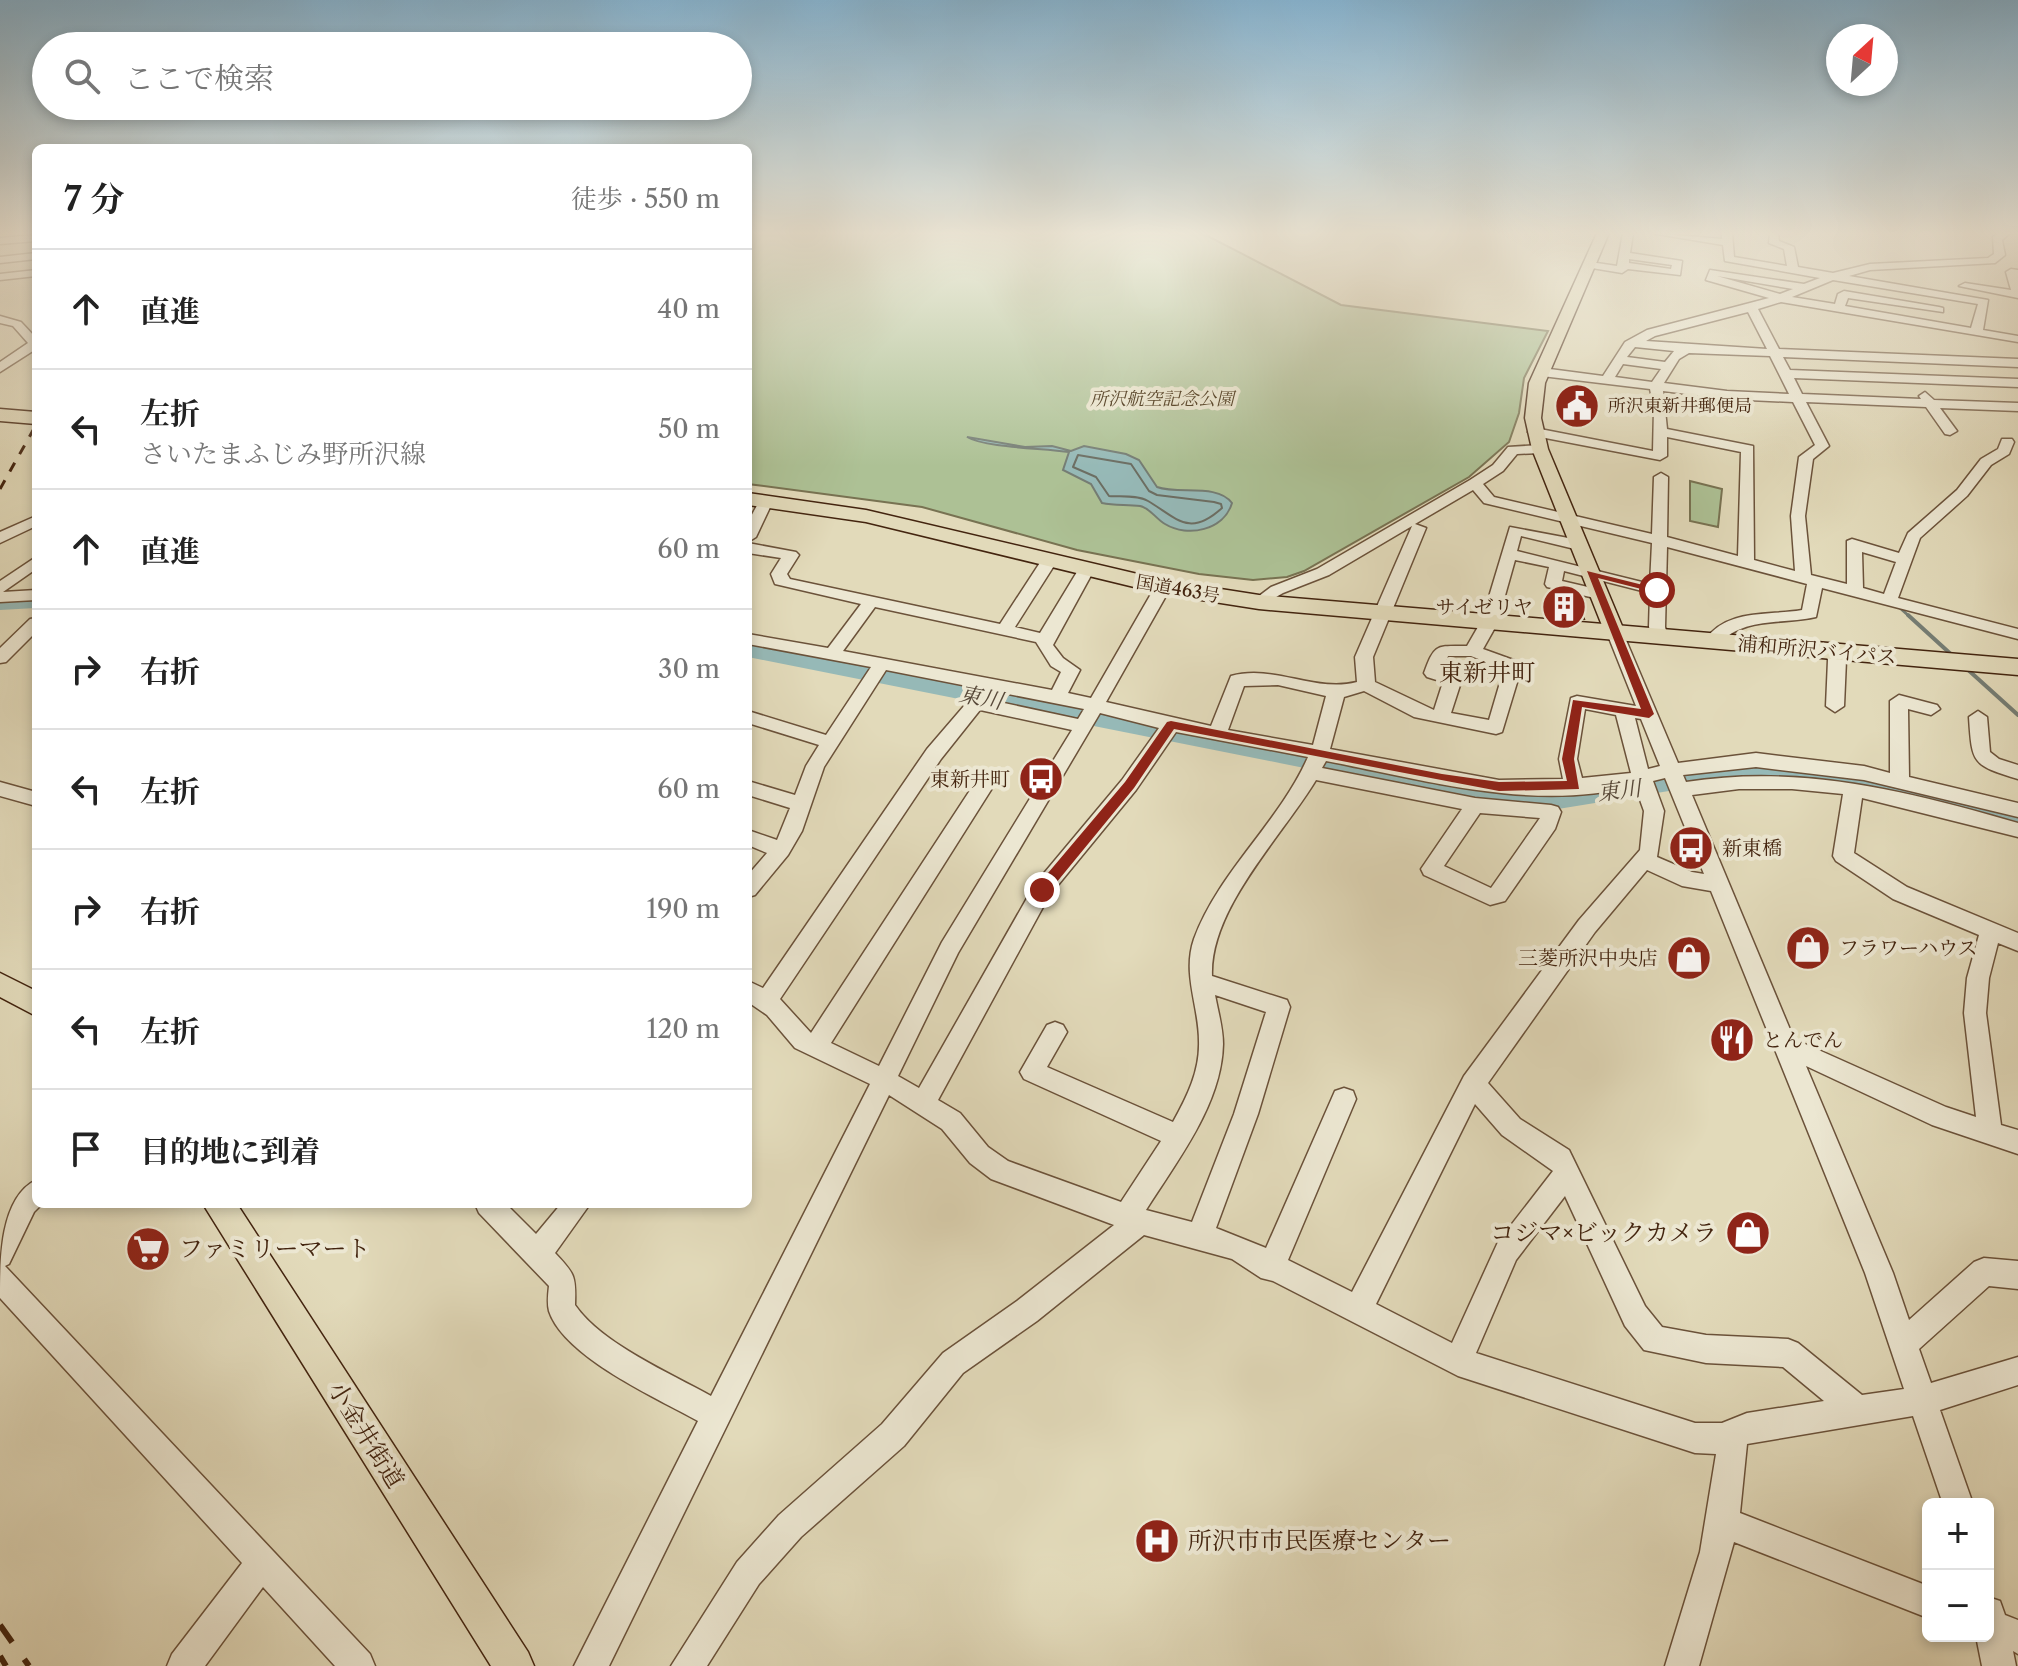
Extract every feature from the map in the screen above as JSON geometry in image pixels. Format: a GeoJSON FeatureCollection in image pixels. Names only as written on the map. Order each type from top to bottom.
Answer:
{"type":"FeatureCollection","features":[{"type":"Feature","properties":{"kind":"highway"},"geometry":{"type":"LineString","coordinates":[[0,415],[32,418]]}},
{"type":"Feature","properties":{"kind":"highway","name":"国道463号"},"geometry":{"type":"LineString","coordinates":[[757,500],[879,519],[1163,587],[1259,602],[1615,633]]}},
{"type":"Feature","properties":{"kind":"highway","name":"浦和所沢バイパス"},"geometry":{"type":"LineString","coordinates":[[1615,633],[2018,667]]}},
{"type":"Feature","properties":{"kind":"main road"},"geometry":{"type":"LineString","coordinates":[[1569,311],[1534,396],[1538,441],[1615,633]]}},
{"type":"Feature","properties":{"kind":"main road"},"geometry":{"type":"LineString","coordinates":[[0,984],[32,1002]]}},
{"type":"Feature","properties":{"kind":"main road","name":"小金井街道"},"geometry":{"type":"LineString","coordinates":[[222,1208],[514,1666]]}},
{"type":"Feature","properties":{"kind":"street"},"geometry":{"type":"LineString","coordinates":[[1607,380],[1634,343],[1655,332],[1741,311]]}},
{"type":"Feature","properties":{"kind":"street"},"geometry":{"type":"LineString","coordinates":[[1712,641],[1722,628],[1738,622],[1810,613],[1809,580],[1798,516],[1806,457],[1822,446],[1753,311]]}},
{"type":"Feature","properties":{"kind":"street"},"geometry":{"type":"LineString","coordinates":[[1856,311],[1934,323],[2017,342],[2010,358],[2015,363]]}},
{"type":"Feature","properties":{"kind":"street"},"geometry":{"type":"LineString","coordinates":[[1934,323],[1939,311]]}},
{"type":"Feature","properties":{"kind":"street"},"geometry":{"type":"LineString","coordinates":[[1976,332],[1982,311]]}},
{"type":"Feature","properties":{"kind":"street"},"geometry":{"type":"LineString","coordinates":[[0,319],[17,324],[32,340]]}},
{"type":"Feature","properties":{"kind":"street"},"geometry":{"type":"LineString","coordinates":[[1634,343],[1686,349],[2015,363]]}},
{"type":"Feature","properties":{"kind":"street"},"geometry":{"type":"LineString","coordinates":[[0,368],[32,345]]}},
{"type":"Feature","properties":{"kind":"street"},"geometry":{"type":"LineString","coordinates":[[1259,602],[1277,590],[1323,572],[1475,483],[1498,468],[1513,450],[1538,441],[1660,456],[1662,432],[1656,386],[1674,357],[1686,349]]}},
{"type":"Feature","properties":{"kind":"street"},"geometry":{"type":"LineString","coordinates":[[1900,359],[1950,431]]}},
{"type":"Feature","properties":{"kind":"street"},"geometry":{"type":"LineString","coordinates":[[1620,360],[1669,366]]}},
{"type":"Feature","properties":{"kind":"street"},"geometry":{"type":"LineString","coordinates":[[1542,372],[1727,395],[2018,407]]}},
{"type":"Feature","properties":{"kind":"street"},"geometry":{"type":"LineString","coordinates":[[1786,374],[2018,383]]}},
{"type":"Feature","properties":{"kind":"street"},"geometry":{"type":"LineString","coordinates":[[1662,432],[1748,449],[1746,564]]}},
{"type":"Feature","properties":{"kind":"street"},"geometry":{"type":"LineString","coordinates":[[1889,601],[1913,536],[1948,507],[1986,462],[2004,451],[2007,442]]}},
{"type":"Feature","properties":{"kind":"street"},"geometry":{"type":"LineString","coordinates":[[1660,637],[1657,590],[1661,477]]}},
{"type":"Feature","properties":{"kind":"street"},"geometry":{"type":"LineString","coordinates":[[1475,483],[1489,500],[1520,513],[1568,518],[1659,540],[2018,634]]}},
{"type":"Feature","properties":{"kind":"street"},"geometry":{"type":"LineString","coordinates":[[752,521],[757,500]]}},
{"type":"Feature","properties":{"kind":"street"},"geometry":{"type":"LineString","coordinates":[[0,538],[32,522]]}},
{"type":"Feature","properties":{"kind":"street"},"geometry":{"type":"LineString","coordinates":[[1366,685],[1364,657],[1418,528]]}},
{"type":"Feature","properties":{"kind":"street"},"geometry":{"type":"LineString","coordinates":[[1473,651],[1488,624],[1515,530],[1579,545]]}},
{"type":"Feature","properties":{"kind":"street"},"geometry":{"type":"LineString","coordinates":[[1855,591],[1857,559],[1852,544],[1904,559]]}},
{"type":"Feature","properties":{"kind":"street"},"geometry":{"type":"LineString","coordinates":[[752,549],[791,555],[779,574],[781,581],[1045,639]]}},
{"type":"Feature","properties":{"kind":"street"},"geometry":{"type":"LineString","coordinates":[[1510,554],[1657,590]]}},
{"type":"Feature","properties":{"kind":"street"},"geometry":{"type":"LineString","coordinates":[[1004,631],[1049,561]]}},
{"type":"Feature","properties":{"kind":"street"},"geometry":{"type":"LineString","coordinates":[[0,588],[32,565]]}},
{"type":"Feature","properties":{"kind":"street"},"geometry":{"type":"LineString","coordinates":[[1557,565],[1553,584],[1599,594]]}},
{"type":"Feature","properties":{"kind":"street"},"geometry":{"type":"LineString","coordinates":[[1056,699],[1071,670],[1051,657],[1044,645],[1045,639],[1086,570]]}},
{"type":"Feature","properties":{"kind":"street"},"geometry":{"type":"LineString","coordinates":[[591,1666],[950,948],[1090,716],[1163,587]]}},
{"type":"Feature","properties":{"kind":"street"},"geometry":{"type":"LineString","coordinates":[[0,597],[32,595]]}},
{"type":"Feature","properties":{"kind":"street"},"geometry":{"type":"LineString","coordinates":[[831,656],[870,603]]}},
{"type":"Feature","properties":{"kind":"street"},"geometry":{"type":"LineString","coordinates":[[0,658],[32,627]]}},
{"type":"Feature","properties":{"kind":"street"},"geometry":{"type":"LineString","coordinates":[[1615,633],[1879,1273],[1956,1498]]}},
{"type":"Feature","properties":{"kind":"street"},"geometry":{"type":"LineString","coordinates":[[752,640],[831,656],[877,671],[1056,699],[1090,716]]}},
{"type":"Feature","properties":{"kind":"street"},"geometry":{"type":"LineString","coordinates":[[1218,733],[1237,680],[1278,679],[1336,693],[1366,685],[1410,710],[1441,717],[1496,728],[1513,666],[1473,651],[1441,651],[1433,673],[1453,679],[1441,717]]}},
{"type":"Feature","properties":{"kind":"street"},"geometry":{"type":"LineString","coordinates":[[1834,651],[1837,660],[1835,706]]}},
{"type":"Feature","properties":{"kind":"street"},"geometry":{"type":"LineString","coordinates":[[752,884],[781,850],[812,773],[877,671]]}},
{"type":"Feature","properties":{"kind":"street"},"geometry":{"type":"LineString","coordinates":[[688,1666],[748,1573],[790,1526],[893,1435],[953,1363],[1027,1311],[1133,1219],[1197,1098],[1210,1057],[1211,1042],[1200,981],[1205,939],[1221,908],[1315,763],[1336,693]]}},
{"type":"Feature","properties":{"kind":"street"},"geometry":{"type":"LineString","coordinates":[[1900,781],[1899,701],[1931,709]]}},
{"type":"Feature","properties":{"kind":"street"},"geometry":{"type":"LineString","coordinates":[[1574,786],[1568,759],[1577,702],[1649,714]]}},
{"type":"Feature","properties":{"kind":"street"},"geometry":{"type":"LineString","coordinates":[[1475,805],[1431,869],[1490,897],[1498,895],[1548,824],[1551,812],[1475,805],[1315,763],[1218,733],[1168,731],[1090,716],[976,703],[934,754],[757,995],[798,1037],[883,1079],[951,1121],[979,1155],[1000,1170],[1133,1219],[1236,1247],[1271,1268],[1458,1362],[1695,1438],[1713,1441],[1747,1428],[1925,1400],[2018,1371]]}},
{"type":"Feature","properties":{"kind":"street"},"geometry":{"type":"LineString","coordinates":[[1358,1310],[1473,1084],[1604,904],[1650,852],[1654,825],[1646,784],[1634,757],[1624,710]]}},
{"type":"Feature","properties":{"kind":"street"},"geometry":{"type":"LineString","coordinates":[[1978,717],[1981,754],[1992,764],[2018,772]]}},
{"type":"Feature","properties":{"kind":"street"},"geometry":{"type":"LineString","coordinates":[[752,718],[832,743]]}},
{"type":"Feature","properties":{"kind":"street"},"geometry":{"type":"LineString","coordinates":[[923,1103],[1042,890],[1168,731]]}},
{"type":"Feature","properties":{"kind":"street"},"geometry":{"type":"LineString","coordinates":[[1676,781],[1756,760],[1813,765],[1900,781],[2018,810]]}},
{"type":"Feature","properties":{"kind":"street"},"geometry":{"type":"LineString","coordinates":[[1315,763],[1499,787],[1760,781],[1853,790],[2018,830]]}},
{"type":"Feature","properties":{"kind":"street"},"geometry":{"type":"LineString","coordinates":[[815,1047],[989,777]]}},
{"type":"Feature","properties":{"kind":"street"},"geometry":{"type":"LineString","coordinates":[[0,789],[32,798]]}},
{"type":"Feature","properties":{"kind":"street"},"geometry":{"type":"LineString","coordinates":[[752,789],[801,804]]}},
{"type":"Feature","properties":{"kind":"street"},"geometry":{"type":"LineString","coordinates":[[1853,790],[1843,856],[1900,893],[2018,942]]}},
{"type":"Feature","properties":{"kind":"street"},"geometry":{"type":"LineString","coordinates":[[752,839],[781,850]]}},
{"type":"Feature","properties":{"kind":"street"},"geometry":{"type":"LineString","coordinates":[[1645,860],[1689,880],[1718,884]]}},
{"type":"Feature","properties":{"kind":"street"},"geometry":{"type":"LineString","coordinates":[[1990,1134],[1975,1013],[1978,978],[1991,931]]}},
{"type":"Feature","properties":{"kind":"street"},"geometry":{"type":"LineString","coordinates":[[1200,981],[1279,1007],[1246,1114],[1200,1237]]}},
{"type":"Feature","properties":{"kind":"street"},"geometry":{"type":"LineString","coordinates":[[1055,1032],[1032,1072],[1177,1136]]}},
{"type":"Feature","properties":{"kind":"street"},"geometry":{"type":"LineString","coordinates":[[1786,1046],[1941,1117],[2018,1142]]}},
{"type":"Feature","properties":{"kind":"street"},"geometry":{"type":"LineString","coordinates":[[1473,1084],[1511,1127],[1560,1158],[1635,1316],[1654,1340],[1706,1349],[1788,1353],[1857,1410]]}},
{"type":"Feature","properties":{"kind":"street"},"geometry":{"type":"LineString","coordinates":[[1271,1268],[1344,1099]]}},
{"type":"Feature","properties":{"kind":"street"},"geometry":{"type":"LineString","coordinates":[[1458,1362],[1507,1251],[1567,1173]]}},
{"type":"Feature","properties":{"kind":"street"},"geometry":{"type":"LineString","coordinates":[[0,1255],[10,1215],[32,1196]]}},
{"type":"Feature","properties":{"kind":"street"},"geometry":{"type":"LineString","coordinates":[[492,1208],[563,1281],[561,1308],[566,1319],[588,1339],[715,1415]]}},
{"type":"Feature","properties":{"kind":"street"},"geometry":{"type":"LineString","coordinates":[[538,1253],[574,1208]]}},
{"type":"Feature","properties":{"kind":"street"},"geometry":{"type":"LineString","coordinates":[[1904,1343],[1984,1272],[2018,1275]]}},
{"type":"Feature","properties":{"kind":"street"},"geometry":{"type":"LineString","coordinates":[[0,1278],[263,1561],[355,1665]]}},
{"type":"Feature","properties":{"kind":"street"},"geometry":{"type":"LineString","coordinates":[[1682,1666],[1703,1604],[1722,1522],[1732,1468],[1732,1436]]}},
{"type":"Feature","properties":{"kind":"street"},"geometry":{"type":"LineString","coordinates":[[1722,1522],[1922,1600]]}},
{"type":"Feature","properties":{"kind":"street"},"geometry":{"type":"LineString","coordinates":[[184,1666],[263,1561]]}},
{"type":"Feature","properties":{"kind":"street"},"geometry":{"type":"LineString","coordinates":[[1996,1626],[1999,1666]]}},
{"type":"Feature","properties":{"kind":"green space","name":"所沢航空記念公園"},"geometry":{"type":"Polygon","coordinates":[[[752,311],[1387,311],[1548,331],[1524,378],[1519,413],[1509,442],[1469,477],[1304,571],[1287,577],[1253,580],[1199,574],[1077,550],[922,507],[752,485],[752,311]]]}},
{"type":"Feature","properties":{"kind":"green space"},"geometry":{"type":"Polygon","coordinates":[[[1690,481],[1722,489],[1718,527],[1690,521],[1690,481]]]}},
{"type":"Feature","properties":{"kind":"water"},"geometry":{"type":"Polygon","coordinates":[[[967,437],[1025,447],[1052,446],[1071,451],[1084,446],[1126,454],[1139,460],[1157,487],[1217,493],[1232,503],[1221,520],[1204,529],[1174,528],[1144,507],[1102,503],[1091,484],[1063,470],[1069,452],[1001,446],[967,437]]]}},
{"type":"Feature","properties":{"kind":"building","name":"サイゼリヤ"},"geometry":{"type":"Polygon","coordinates":[[[1547,600],[1578,603],[1584,619],[1552,617],[1547,600]]]}},
{"type":"Feature","properties":{"kind":"waterway","name":"東川"},"geometry":{"type":"LineString","coordinates":[[0,604],[32,602]]}},
{"type":"Feature","properties":{"kind":"waterway"},"geometry":{"type":"LineString","coordinates":[[1900,608],[1910,617]]}},
{"type":"Feature","properties":{"kind":"waterway"},"geometry":{"type":"LineString","coordinates":[[1908,615],[1954,657]]}},
{"type":"Feature","properties":{"kind":"waterway","name":"東川"},"geometry":{"type":"LineString","coordinates":[[752,651],[1490,796],[1532,800],[1584,798],[1712,775],[1773,773],[1880,786],[2018,823]]}},
{"type":"Feature","properties":{"kind":"waterway"},"geometry":{"type":"LineString","coordinates":[[1966,668],[2018,715]]}},
{"type":"Feature","properties":{"kind":"railway"},"geometry":{"type":"LineString","coordinates":[[0,489],[32,432]]}},
{"type":"Feature","properties":{"kind":"railway"},"geometry":{"type":"LineString","coordinates":[[0,1625],[29,1666]]}},
{"type":"Feature","properties":{"kind":"railway"},"geometry":{"type":"LineString","coordinates":[[0,1656],[6,1666]]}},
{"type":"Feature","properties":{"kind":"place","name":"所沢東新井郵便局"},"geometry":{"type":"Point","coordinates":[1577,406]}},
{"type":"Feature","properties":{"kind":"place","name":"サイゼリヤ"},"geometry":{"type":"Point","coordinates":[1564,607]}},
{"type":"Feature","properties":{"kind":"place","name":"東新井町"},"geometry":{"type":"Point","coordinates":[1041,779]}},
{"type":"Feature","properties":{"kind":"place","name":"新東橋"},"geometry":{"type":"Point","coordinates":[1691,848]}},
{"type":"Feature","properties":{"kind":"place","name":"フラワーハウス"},"geometry":{"type":"Point","coordinates":[1808,948]}},
{"type":"Feature","properties":{"kind":"place","name":"三菱所沢中央店"},"geometry":{"type":"Point","coordinates":[1689,958]}},
{"type":"Feature","properties":{"kind":"place","name":"とんでん"},"geometry":{"type":"Point","coordinates":[1732,1040]}},
{"type":"Feature","properties":{"kind":"place","name":"コジマ×ビックカメラ"},"geometry":{"type":"Point","coordinates":[1748,1233]}},
{"type":"Feature","properties":{"kind":"place","name":"ファミリーマート"},"geometry":{"type":"Point","coordinates":[148,1249]}},
{"type":"Feature","properties":{"kind":"place","name":"所沢市市民医療センター"},"geometry":{"type":"Point","coordinates":[1157,1541]}},
{"type":"Feature","properties":{"kind":"district","name":"東新井町"},"geometry":{"type":"Point","coordinates":[1487,673]}},
{"type":"Feature","properties":{"kind":"route"},"geometry":{"type":"LineString","coordinates":[[1042,890],[1129,785],[1171,725],[1499,787],[1574,786],[1568,759],[1577,702],[1649,714],[1591,574],[1657,590]]}}]}
